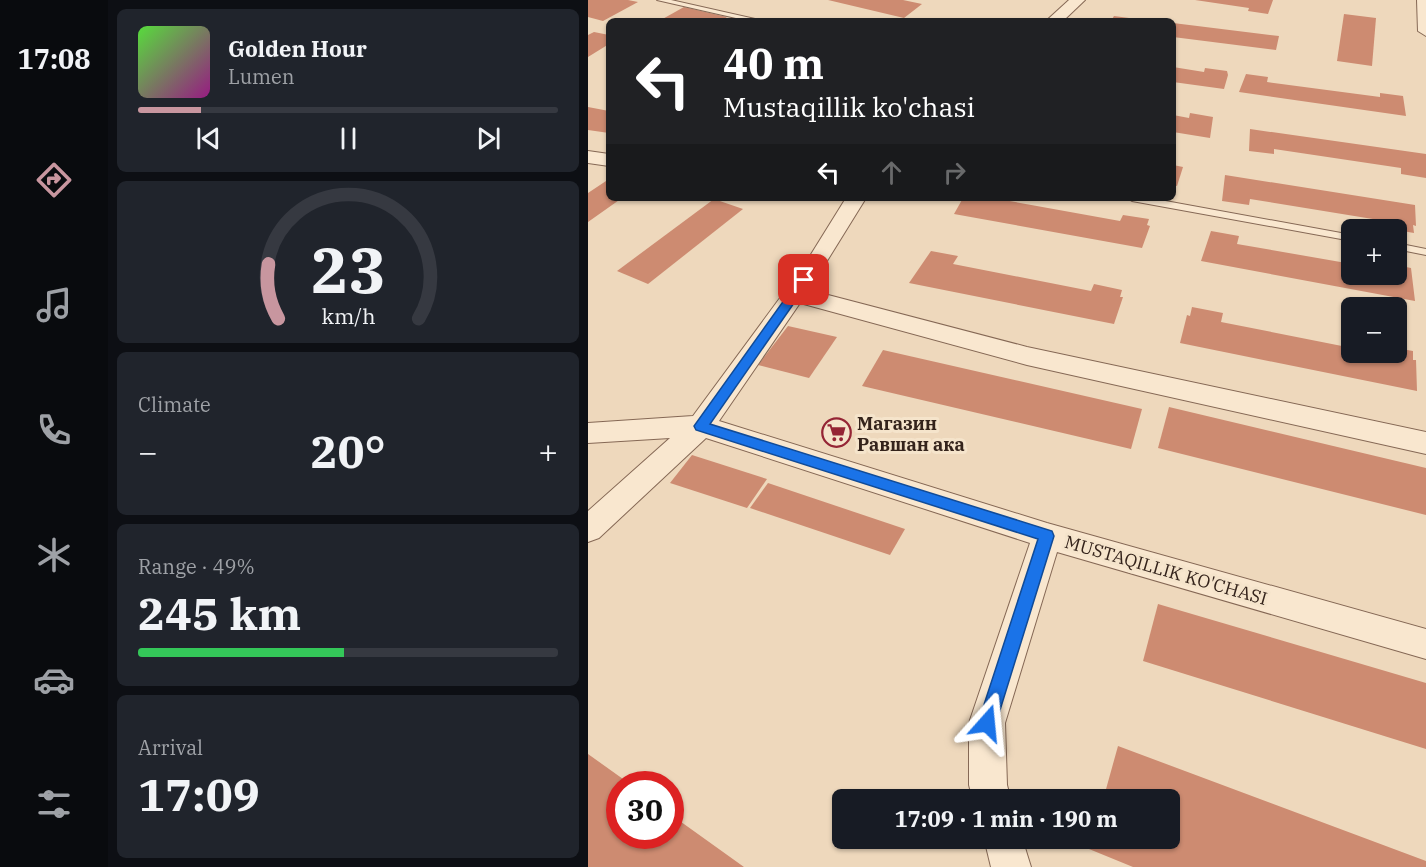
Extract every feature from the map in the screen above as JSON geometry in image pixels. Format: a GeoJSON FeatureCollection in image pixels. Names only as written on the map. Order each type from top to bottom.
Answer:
{"type":"FeatureCollection","features":[{"type":"Feature","properties":{"kind":"street"},"geometry":{"type":"LineString","coordinates":[[1057,18],[1078,0]]}},
{"type":"Feature","properties":{"kind":"street"},"geometry":{"type":"LineString","coordinates":[[1424,0],[1426,32]]}},
{"type":"Feature","properties":{"kind":"street"},"geometry":{"type":"LineString","coordinates":[[588,157],[606,160]]}},
{"type":"Feature","properties":{"kind":"street"},"geometry":{"type":"LineString","coordinates":[[588,529],[701,426],[794,294],[844,201]]}},
{"type":"Feature","properties":{"kind":"street"},"geometry":{"type":"LineString","coordinates":[[794,294],[1027,356],[1426,443]]}},
{"type":"Feature","properties":{"kind":"street"},"geometry":{"type":"LineString","coordinates":[[588,434],[701,426]]}},
{"type":"Feature","properties":{"kind":"street","name":"MUSTAQILLIK KO'CHASI"},"geometry":{"type":"LineString","coordinates":[[701,426],[1047,536],[1426,644]]}},
{"type":"Feature","properties":{"kind":"street"},"geometry":{"type":"LineString","coordinates":[[989,789],[987,723],[1047,536]]}},
{"type":"Feature","properties":{"kind":"street"},"geometry":{"type":"LineString","coordinates":[[1006,849],[1011,867]]}},
{"type":"Feature","properties":{"kind":"lane"},"geometry":{"type":"LineString","coordinates":[[661,0],[746,18]]}},
{"type":"Feature","properties":{"kind":"lane"},"geometry":{"type":"LineString","coordinates":[[1148,201],[1341,236]]}},
{"type":"Feature","properties":{"kind":"lane"},"geometry":{"type":"LineString","coordinates":[[1407,248],[1426,252]]}},
{"type":"Feature","properties":{"kind":"building"},"geometry":{"type":"Polygon","coordinates":[[[588,0],[638,2],[603,21],[588,17],[588,0]]]}},
{"type":"Feature","properties":{"kind":"building"},"geometry":{"type":"Polygon","coordinates":[[[828,0],[903,0],[922,4],[904,18],[828,0]]]}},
{"type":"Feature","properties":{"kind":"building"},"geometry":{"type":"Polygon","coordinates":[[[1195,0],[1273,0],[1268,14],[1248,11],[1249,8],[1195,0]]]}},
{"type":"Feature","properties":{"kind":"building"},"geometry":{"type":"Polygon","coordinates":[[[684,7],[727,17],[726,18],[664,18],[684,7]]]}},
{"type":"Feature","properties":{"kind":"building"},"geometry":{"type":"Polygon","coordinates":[[[1344,14],[1376,18],[1372,66],[1337,61],[1344,14]]]}},
{"type":"Feature","properties":{"kind":"building"},"geometry":{"type":"Polygon","coordinates":[[[1176,23],[1279,36],[1276,50],[1176,37],[1176,23]]]}},
{"type":"Feature","properties":{"kind":"building"},"geometry":{"type":"Polygon","coordinates":[[[594,32],[606,34],[606,46],[588,57],[588,35],[594,32]]]}},
{"type":"Feature","properties":{"kind":"building"},"geometry":{"type":"Polygon","coordinates":[[[1176,67],[1204,72],[1205,68],[1227,71],[1224,89],[1176,82],[1176,67]]]}},
{"type":"Feature","properties":{"kind":"building"},"geometry":{"type":"Polygon","coordinates":[[[1246,74],[1268,77],[1267,82],[1380,97],[1380,93],[1403,96],[1406,116],[1239,92],[1246,74]]]}},
{"type":"Feature","properties":{"kind":"building"},"geometry":{"type":"Polygon","coordinates":[[[588,107],[606,110],[606,133],[588,130],[588,107]]]}},
{"type":"Feature","properties":{"kind":"building"},"geometry":{"type":"Polygon","coordinates":[[[1190,113],[1213,117],[1210,138],[1176,132],[1176,116],[1189,118],[1190,113]]]}},
{"type":"Feature","properties":{"kind":"building"},"geometry":{"type":"Polygon","coordinates":[[[1250,129],[1426,154],[1426,178],[1401,174],[1401,168],[1274,149],[1274,154],[1249,151],[1250,129]]]}},
{"type":"Feature","properties":{"kind":"building"},"geometry":{"type":"Polygon","coordinates":[[[1176,166],[1183,167],[1176,186],[1176,166]]]}},
{"type":"Feature","properties":{"kind":"building"},"geometry":{"type":"Polygon","coordinates":[[[1225,175],[1415,205],[1416,226],[1413,225],[1414,233],[1407,232],[1407,219],[1373,219],[1250,199],[1249,205],[1222,201],[1225,175]]]}},
{"type":"Feature","properties":{"kind":"building"},"geometry":{"type":"Polygon","coordinates":[[[606,181],[606,201],[618,201],[588,222],[588,193],[606,181]]]}},
{"type":"Feature","properties":{"kind":"building"},"geometry":{"type":"Polygon","coordinates":[[[711,201],[720,201],[743,209],[648,284],[617,271],[711,201]]]}},
{"type":"Feature","properties":{"kind":"building"},"geometry":{"type":"Polygon","coordinates":[[[961,201],[1010,201],[1120,221],[1123,215],[1149,219],[1147,225],[1150,226],[1142,248],[954,214],[961,201]]]}},
{"type":"Feature","properties":{"kind":"building"},"geometry":{"type":"Polygon","coordinates":[[[1211,231],[1239,236],[1237,244],[1341,262],[1341,285],[1407,285],[1407,267],[1411,268],[1415,301],[1407,300],[1407,297],[1394,297],[1201,261],[1211,231]]]}},
{"type":"Feature","properties":{"kind":"building"},"geometry":{"type":"Polygon","coordinates":[[[931,251],[958,256],[953,264],[1091,291],[1094,284],[1122,290],[1120,297],[1123,297],[1114,324],[909,283],[931,251]]]}},
{"type":"Feature","properties":{"kind":"building"},"geometry":{"type":"Polygon","coordinates":[[[1192,307],[1223,313],[1221,322],[1341,346],[1341,363],[1407,363],[1407,350],[1413,351],[1413,360],[1416,360],[1417,391],[1180,343],[1187,315],[1190,316],[1192,307]]]}},
{"type":"Feature","properties":{"kind":"building"},"geometry":{"type":"Polygon","coordinates":[[[788,326],[837,337],[809,378],[758,365],[788,326]]]}},
{"type":"Feature","properties":{"kind":"building"},"geometry":{"type":"Polygon","coordinates":[[[883,350],[1142,409],[1131,449],[862,386],[883,350]]]}},
{"type":"Feature","properties":{"kind":"building"},"geometry":{"type":"Polygon","coordinates":[[[1169,407],[1426,468],[1426,515],[1158,448],[1169,407]]]}},
{"type":"Feature","properties":{"kind":"building"},"geometry":{"type":"Polygon","coordinates":[[[692,455],[767,479],[747,508],[670,483],[692,455]]]}},
{"type":"Feature","properties":{"kind":"building"},"geometry":{"type":"Polygon","coordinates":[[[768,483],[905,529],[890,555],[750,508],[768,483]]]}},
{"type":"Feature","properties":{"kind":"building"},"geometry":{"type":"Polygon","coordinates":[[[1158,604],[1426,683],[1426,749],[1143,661],[1158,604]]]}},
{"type":"Feature","properties":{"kind":"building"},"geometry":{"type":"Polygon","coordinates":[[[1118,746],[1426,861],[1426,867],[1133,867],[1089,849],[1180,849],[1180,789],[1106,789],[1118,746]]]}},
{"type":"Feature","properties":{"kind":"building"},"geometry":{"type":"Polygon","coordinates":[[[588,754],[612,771],[606,771],[606,849],[684,849],[684,824],[744,867],[588,867],[588,754]]]}},
{"type":"Feature","properties":{"kind":"place","name":"Магазин Равшан ака"},"geometry":{"type":"Point","coordinates":[836,433]}},
{"type":"Feature","properties":{"kind":"route"},"geometry":{"type":"LineString","coordinates":[[804,280],[701,426],[1047,536],[987,723]]}}]}
